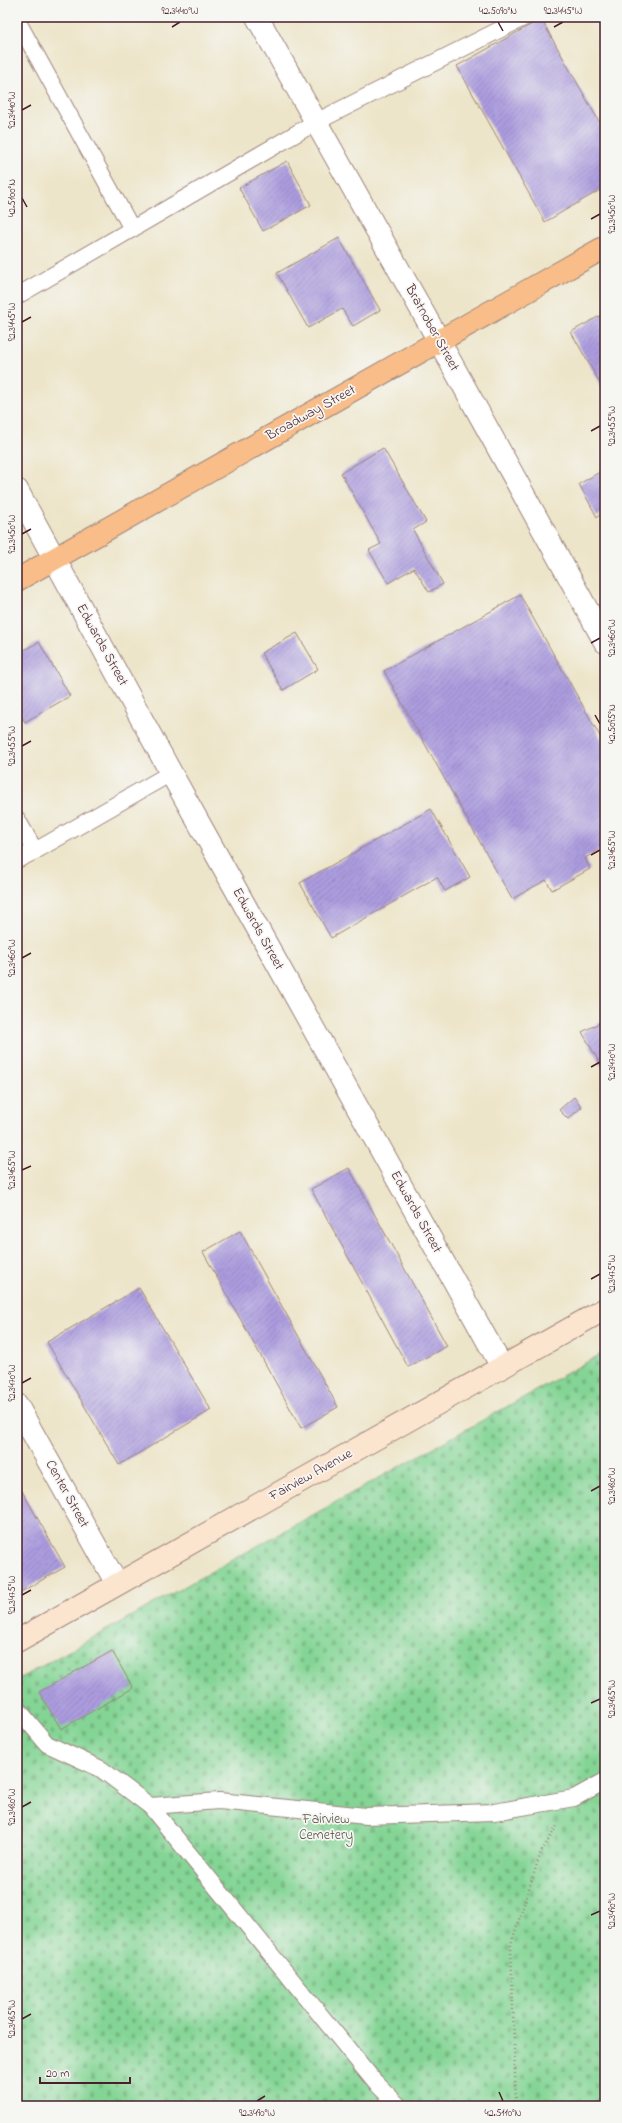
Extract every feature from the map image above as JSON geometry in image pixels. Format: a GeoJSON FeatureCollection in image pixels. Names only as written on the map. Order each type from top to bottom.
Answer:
{"type":"FeatureCollection","features":[{"type":"Feature","properties":{"kind":"main road","name":"Broadway Street"},"geometry":{"type":"LineString","coordinates":[[17,580],[605,247]]}},
{"type":"Feature","properties":{"kind":"street","name":"Bratnober Street"},"geometry":{"type":"LineString","coordinates":[[257,17],[439,341],[605,642]]}},
{"type":"Feature","properties":{"kind":"street","name":"Edwards Street"},"geometry":{"type":"LineString","coordinates":[[17,490],[171,773],[502,1367]]}},
{"type":"Feature","properties":{"kind":"street","name":"Fairview Avenue"},"geometry":{"type":"LineString","coordinates":[[17,1641],[605,1308]]}},
{"type":"Feature","properties":{"kind":"street","name":"Center Street"},"geometry":{"type":"LineString","coordinates":[[17,1404],[117,1584]]}},
{"type":"Feature","properties":{"kind":"lane"},"geometry":{"type":"LineString","coordinates":[[17,296],[316,122],[525,17]]}},
{"type":"Feature","properties":{"kind":"lane"},"geometry":{"type":"LineString","coordinates":[[17,20],[132,229]]}},
{"type":"Feature","properties":{"kind":"lane"},"geometry":{"type":"LineString","coordinates":[[17,860],[171,773]]}},
{"type":"Feature","properties":{"kind":"lane"},"geometry":{"type":"LineString","coordinates":[[17,819],[35,850]]}},
{"type":"Feature","properties":{"kind":"lane"},"geometry":{"type":"LineString","coordinates":[[17,1708],[47,1744],[102,1769],[150,1806],[375,2082],[399,2106]]}},
{"type":"Feature","properties":{"kind":"lane"},"geometry":{"type":"LineString","coordinates":[[150,1806],[219,1800],[366,1816],[494,1812],[574,1798],[605,1781]]}},
{"type":"Feature","properties":{"kind":"path"},"geometry":{"type":"LineString","coordinates":[[516,2106],[511,1944],[540,1852],[574,1798]]}},
{"type":"Feature","properties":{"kind":"green space","name":"Fairview Cemetery"},"geometry":{"type":"Polygon","coordinates":[[[605,1352],[605,2106],[17,2106],[17,1680],[605,1352]]]}},
{"type":"Feature","properties":{"kind":"building"},"geometry":{"type":"Polygon","coordinates":[[[541,19],[605,132],[605,187],[545,222],[457,66],[541,19]]]}},
{"type":"Feature","properties":{"kind":"building"},"geometry":{"type":"Polygon","coordinates":[[[287,161],[311,205],[263,231],[239,188],[287,161]]]}},
{"type":"Feature","properties":{"kind":"building"},"geometry":{"type":"Polygon","coordinates":[[[339,238],[380,310],[353,326],[342,309],[308,328],[277,273],[339,238]]]}},
{"type":"Feature","properties":{"kind":"building"},"geometry":{"type":"Polygon","coordinates":[[[605,313],[605,392],[571,332],[605,313]]]}},
{"type":"Feature","properties":{"kind":"building"},"geometry":{"type":"Polygon","coordinates":[[[383,448],[426,522],[413,530],[443,584],[429,592],[414,568],[388,583],[369,550],[381,544],[341,473],[383,448]]]}},
{"type":"Feature","properties":{"kind":"building"},"geometry":{"type":"Polygon","coordinates":[[[605,469],[605,512],[597,517],[579,484],[605,469]]]}},
{"type":"Feature","properties":{"kind":"building"},"geometry":{"type":"Polygon","coordinates":[[[520,595],[605,745],[605,847],[585,858],[590,869],[552,890],[546,880],[512,899],[384,671],[520,595]]]}},
{"type":"Feature","properties":{"kind":"building"},"geometry":{"type":"Polygon","coordinates":[[[297,633],[318,669],[283,690],[261,653],[297,633]]]}},
{"type":"Feature","properties":{"kind":"building"},"geometry":{"type":"Polygon","coordinates":[[[39,642],[70,696],[25,722],[17,708],[17,654],[39,642]]]}},
{"type":"Feature","properties":{"kind":"building"},"geometry":{"type":"Polygon","coordinates":[[[431,809],[470,877],[445,891],[437,877],[331,938],[300,883],[431,809]]]}},
{"type":"Feature","properties":{"kind":"building"},"geometry":{"type":"Polygon","coordinates":[[[605,1020],[605,1072],[582,1032],[605,1020]]]}},
{"type":"Feature","properties":{"kind":"building"},"geometry":{"type":"Polygon","coordinates":[[[574,1097],[582,1107],[568,1119],[559,1110],[574,1097]]]}},
{"type":"Feature","properties":{"kind":"building"},"geometry":{"type":"Polygon","coordinates":[[[349,1168],[447,1346],[408,1367],[311,1189],[349,1168]]]}},
{"type":"Feature","properties":{"kind":"building"},"geometry":{"type":"Polygon","coordinates":[[[240,1231],[338,1407],[301,1428],[203,1252],[240,1231]]]}},
{"type":"Feature","properties":{"kind":"building"},"geometry":{"type":"Polygon","coordinates":[[[139,1288],[211,1410],[119,1465],[47,1342],[139,1288]]]}},
{"type":"Feature","properties":{"kind":"building"},"geometry":{"type":"Polygon","coordinates":[[[17,1482],[65,1567],[17,1594],[17,1482]]]}},
{"type":"Feature","properties":{"kind":"building"},"geometry":{"type":"Polygon","coordinates":[[[112,1651],[133,1688],[61,1729],[39,1692],[112,1651]]]}}]}
